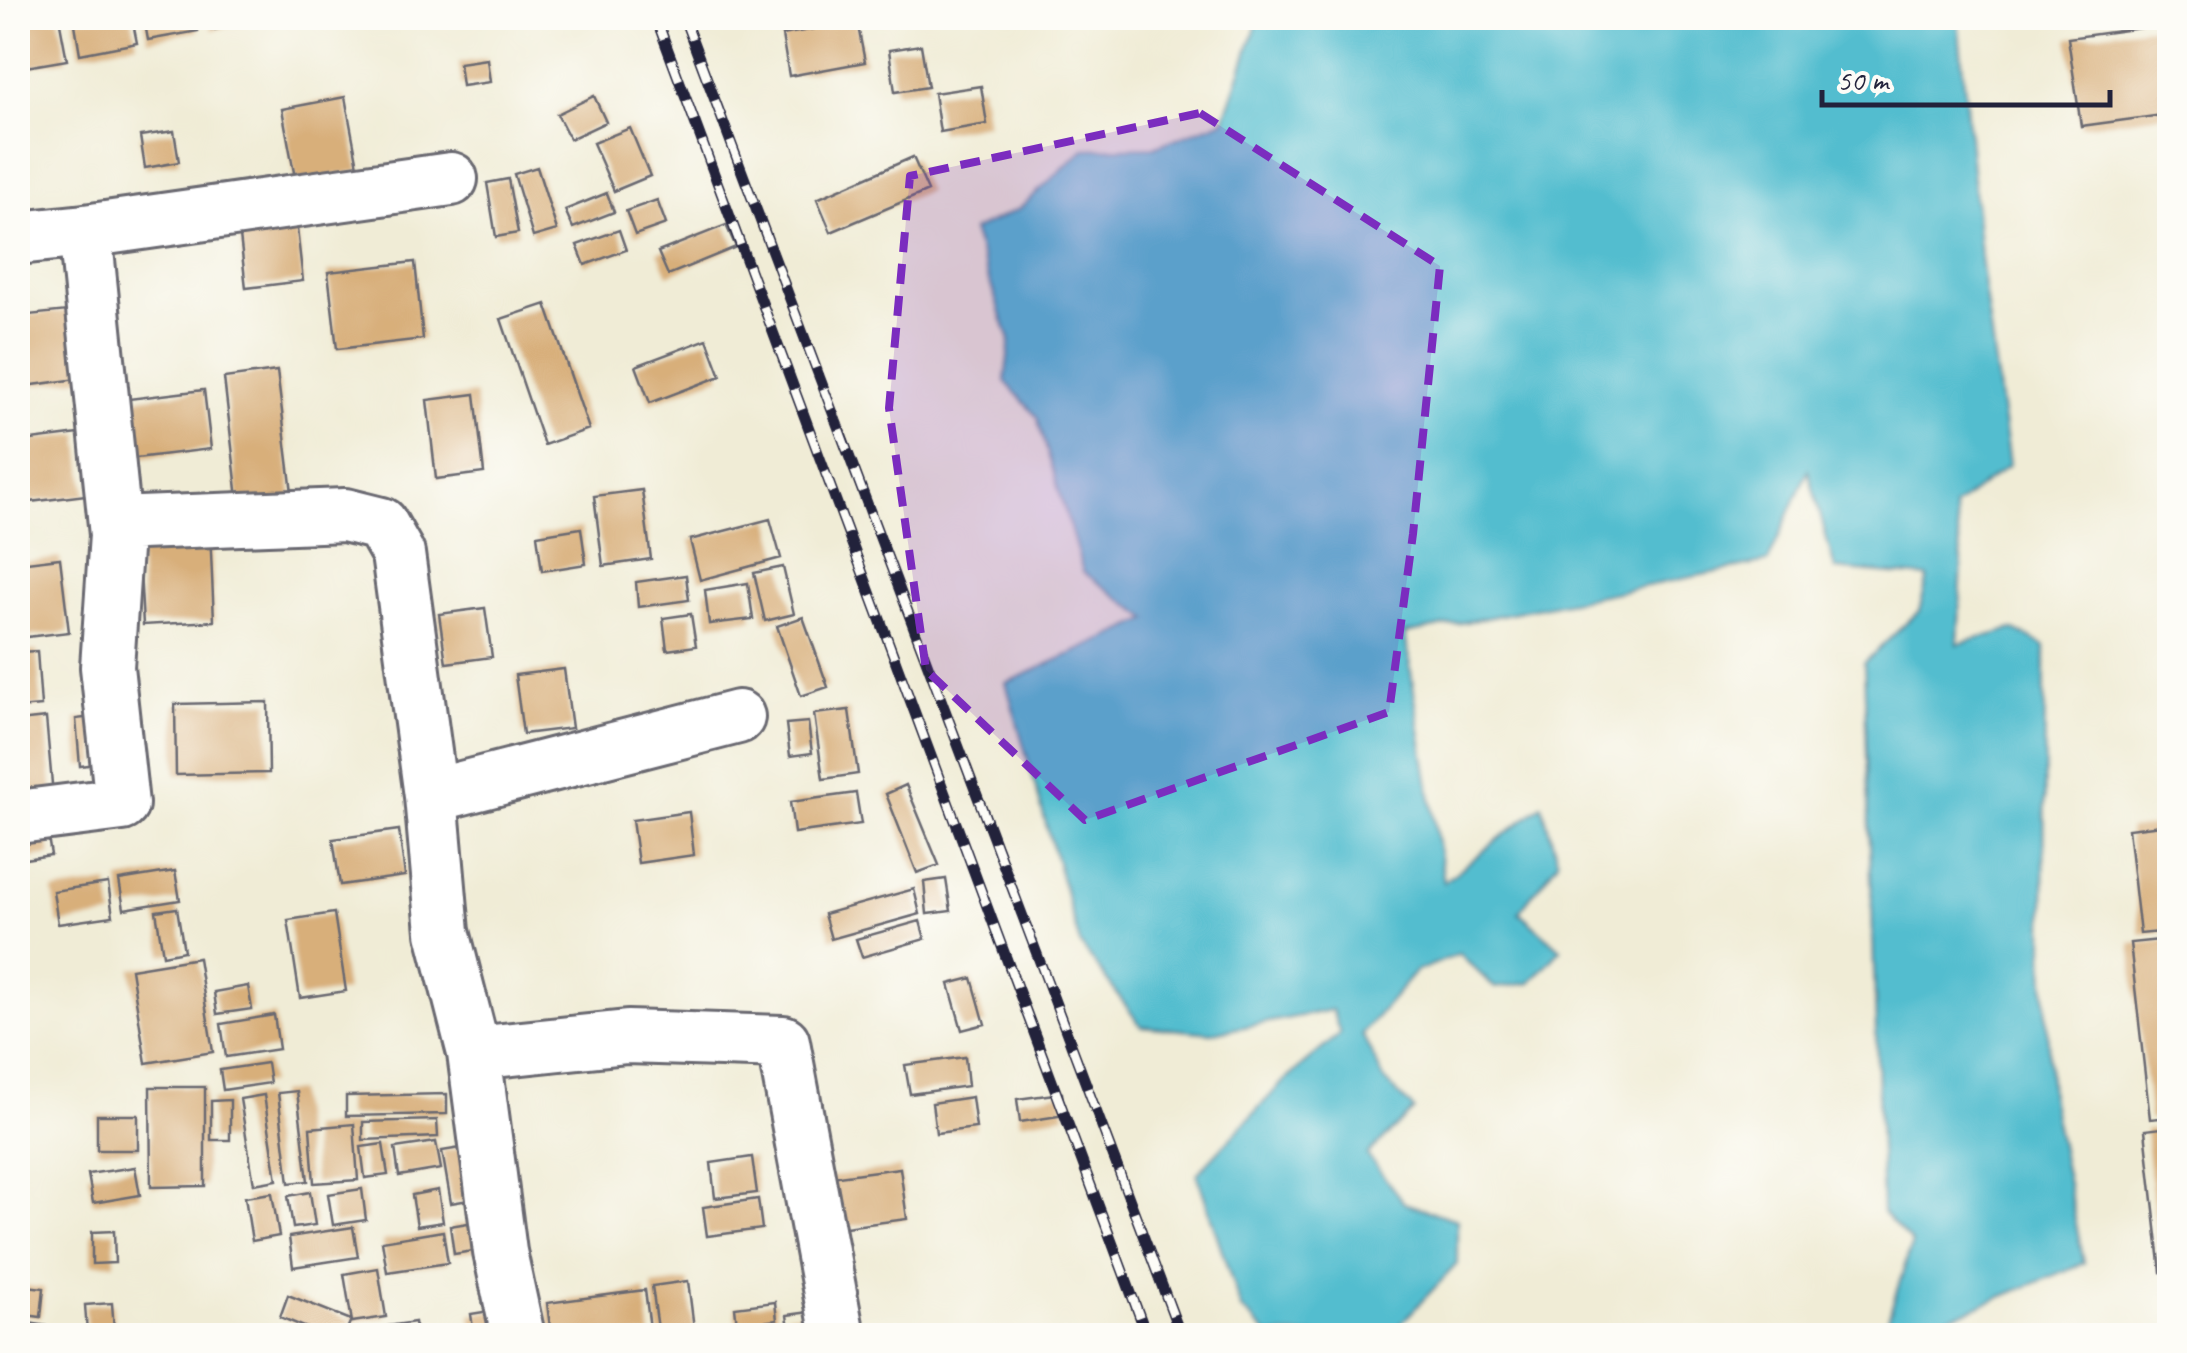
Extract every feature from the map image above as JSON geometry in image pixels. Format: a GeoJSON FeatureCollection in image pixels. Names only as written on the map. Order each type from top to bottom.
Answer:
{"type":"FeatureCollection","features":[{"type":"Feature","properties":{"kind":"street"},"geometry":{"type":"LineString","coordinates":[[18,238],[452,179]]}},
{"type":"Feature","properties":{"kind":"street"},"geometry":{"type":"LineString","coordinates":[[18,817],[122,804],[107,668],[115,524],[85,231]]}},
{"type":"Feature","properties":{"kind":"street"},"geometry":{"type":"LineString","coordinates":[[115,524],[345,515],[381,524],[398,554],[431,796],[444,932],[474,1053],[500,1252],[518,1336]]}},
{"type":"Feature","properties":{"kind":"street"},"geometry":{"type":"LineString","coordinates":[[431,796],[738,717]]}},
{"type":"Feature","properties":{"kind":"street"},"geometry":{"type":"LineString","coordinates":[[474,1053],[627,1037],[784,1042],[838,1336]]}},
{"type":"Feature","properties":{"kind":"highlighted area"},"geometry":{"type":"Polygon","coordinates":[[[1200,113],[1440,266],[1413,534],[1389,712],[1085,820],[926,670],[889,408],[910,176],[1200,113]]]}},
{"type":"Feature","properties":{"kind":"water"},"geometry":{"type":"Polygon","coordinates":[[[1259,18],[1958,18],[1981,265],[2009,465],[1954,507],[1962,561],[1958,644],[2013,629],[2045,646],[2044,963],[2051,1101],[2084,1263],[1967,1311],[1883,1335],[1912,1243],[1882,1212],[1864,663],[1919,611],[1928,577],[1835,569],[1808,470],[1768,562],[1405,634],[1444,882],[1542,805],[1558,861],[1519,912],[1561,949],[1530,983],[1495,988],[1459,954],[1415,972],[1362,1034],[1384,1079],[1414,1110],[1367,1155],[1404,1203],[1457,1220],[1457,1264],[1390,1335],[1268,1335],[1241,1309],[1197,1174],[1285,1080],[1340,1034],[1332,1010],[1212,1033],[1141,1026],[1080,944],[1006,683],[1149,619],[1083,572],[1037,417],[1005,381],[1010,340],[972,231],[1019,209],[1084,149],[1154,147],[1224,120],[1259,18]]]}},
{"type":"Feature","properties":{"kind":"building"},"geometry":{"type":"Polygon","coordinates":[[[18,18],[59,18],[67,60],[20,68],[18,18]]]}},
{"type":"Feature","properties":{"kind":"building"},"geometry":{"type":"Polygon","coordinates":[[[74,18],[132,18],[137,43],[80,54],[74,18]]]}},
{"type":"Feature","properties":{"kind":"building"},"geometry":{"type":"Polygon","coordinates":[[[144,18],[196,18],[198,31],[148,40],[144,18]]]}},
{"type":"Feature","properties":{"kind":"building"},"geometry":{"type":"Polygon","coordinates":[[[210,18],[260,18],[260,21],[212,30],[210,18]]]}},
{"type":"Feature","properties":{"kind":"building"},"geometry":{"type":"Polygon","coordinates":[[[857,21],[865,62],[789,76],[782,35],[857,21]]]}},
{"type":"Feature","properties":{"kind":"building"},"geometry":{"type":"Polygon","coordinates":[[[2170,24],[2170,114],[2081,126],[2068,38],[2170,24]]]}},
{"type":"Feature","properties":{"kind":"building"},"geometry":{"type":"Polygon","coordinates":[[[921,45],[928,87],[895,92],[889,50],[921,45]]]}},
{"type":"Feature","properties":{"kind":"building"},"geometry":{"type":"Polygon","coordinates":[[[487,59],[490,82],[462,86],[459,63],[487,59]]]}},
{"type":"Feature","properties":{"kind":"building"},"geometry":{"type":"Polygon","coordinates":[[[981,86],[987,124],[940,132],[934,93],[981,86]]]}},
{"type":"Feature","properties":{"kind":"building"},"geometry":{"type":"Polygon","coordinates":[[[594,96],[606,122],[570,139],[557,114],[594,96]]]}},
{"type":"Feature","properties":{"kind":"building"},"geometry":{"type":"Polygon","coordinates":[[[345,97],[359,171],[296,183],[282,109],[345,97]]]}},
{"type":"Feature","properties":{"kind":"building"},"geometry":{"type":"Polygon","coordinates":[[[630,128],[650,176],[614,191],[593,143],[630,128]]]}},
{"type":"Feature","properties":{"kind":"building"},"geometry":{"type":"Polygon","coordinates":[[[174,131],[179,162],[145,168],[140,136],[174,131]]]}},
{"type":"Feature","properties":{"kind":"building"},"geometry":{"type":"Polygon","coordinates":[[[913,157],[928,191],[831,232],[817,199],[913,157]]]}},
{"type":"Feature","properties":{"kind":"building"},"geometry":{"type":"Polygon","coordinates":[[[537,167],[557,230],[533,237],[514,174],[537,167]]]}},
{"type":"Feature","properties":{"kind":"building"},"geometry":{"type":"Polygon","coordinates":[[[508,179],[518,233],[496,237],[487,183],[508,179]]]}},
{"type":"Feature","properties":{"kind":"building"},"geometry":{"type":"Polygon","coordinates":[[[607,193],[614,212],[573,228],[565,210],[607,193]]]}},
{"type":"Feature","properties":{"kind":"building"},"geometry":{"type":"Polygon","coordinates":[[[657,200],[666,224],[635,235],[626,211],[657,200]]]}},
{"type":"Feature","properties":{"kind":"building"},"geometry":{"type":"Polygon","coordinates":[[[296,220],[303,281],[246,288],[239,227],[296,220]]]}},
{"type":"Feature","properties":{"kind":"building"},"geometry":{"type":"Polygon","coordinates":[[[726,225],[736,247],[668,275],[658,252],[726,225]]]}},
{"type":"Feature","properties":{"kind":"building"},"geometry":{"type":"Polygon","coordinates":[[[619,230],[626,250],[585,265],[577,245],[619,230]]]}},
{"type":"Feature","properties":{"kind":"building"},"geometry":{"type":"Polygon","coordinates":[[[415,262],[423,339],[337,349],[328,272],[415,262]]]}},
{"type":"Feature","properties":{"kind":"building"},"geometry":{"type":"Polygon","coordinates":[[[546,304],[589,429],[544,445],[501,319],[546,304]]]}},
{"type":"Feature","properties":{"kind":"building"},"geometry":{"type":"Polygon","coordinates":[[[77,310],[85,378],[25,386],[18,316],[77,310]]]}},
{"type":"Feature","properties":{"kind":"building"},"geometry":{"type":"Polygon","coordinates":[[[707,339],[721,376],[650,403],[636,366],[707,339]]]}},
{"type":"Feature","properties":{"kind":"building"},"geometry":{"type":"Polygon","coordinates":[[[277,371],[293,501],[239,507],[224,378],[277,371]]]}},
{"type":"Feature","properties":{"kind":"building"},"geometry":{"type":"Polygon","coordinates":[[[204,390],[211,449],[127,459],[120,400],[204,390]]]}},
{"type":"Feature","properties":{"kind":"building"},"geometry":{"type":"Polygon","coordinates":[[[475,394],[484,473],[436,479],[427,400],[475,394]]]}},
{"type":"Feature","properties":{"kind":"building"},"geometry":{"type":"Polygon","coordinates":[[[79,434],[86,495],[30,502],[23,441],[79,434]]]}},
{"type":"Feature","properties":{"kind":"building"},"geometry":{"type":"Polygon","coordinates":[[[642,490],[651,559],[603,566],[594,496],[642,490]]]}},
{"type":"Feature","properties":{"kind":"building"},"geometry":{"type":"Polygon","coordinates":[[[770,519],[781,558],[700,580],[690,540],[770,519]]]}},
{"type":"Feature","properties":{"kind":"building"},"geometry":{"type":"Polygon","coordinates":[[[581,528],[586,564],[542,571],[537,535],[581,528]]]}},
{"type":"Feature","properties":{"kind":"building"},"geometry":{"type":"Polygon","coordinates":[[[210,530],[214,621],[143,625],[138,534],[210,530]]]}},
{"type":"Feature","properties":{"kind":"building"},"geometry":{"type":"Polygon","coordinates":[[[60,558],[69,632],[18,638],[18,563],[60,558]]]}},
{"type":"Feature","properties":{"kind":"building"},"geometry":{"type":"Polygon","coordinates":[[[783,567],[794,614],[765,621],[754,573],[783,567]]]}},
{"type":"Feature","properties":{"kind":"building"},"geometry":{"type":"Polygon","coordinates":[[[686,575],[689,600],[638,607],[636,582],[686,575]]]}},
{"type":"Feature","properties":{"kind":"building"},"geometry":{"type":"Polygon","coordinates":[[[748,583],[753,619],[709,624],[705,590],[748,583]]]}},
{"type":"Feature","properties":{"kind":"building"},"geometry":{"type":"Polygon","coordinates":[[[485,608],[492,657],[446,663],[439,614],[485,608]]]}},
{"type":"Feature","properties":{"kind":"building"},"geometry":{"type":"Polygon","coordinates":[[[691,614],[696,646],[667,650],[663,618],[691,614]]]}},
{"type":"Feature","properties":{"kind":"building"},"geometry":{"type":"Polygon","coordinates":[[[803,617],[828,687],[801,696],[777,626],[803,617]]]}},
{"type":"Feature","properties":{"kind":"building"},"geometry":{"type":"Polygon","coordinates":[[[37,651],[41,706],[18,708],[18,652],[37,651]]]}},
{"type":"Feature","properties":{"kind":"building"},"geometry":{"type":"Polygon","coordinates":[[[564,669],[572,728],[523,734],[515,675],[564,669]]]}},
{"type":"Feature","properties":{"kind":"building"},"geometry":{"type":"Polygon","coordinates":[[[268,702],[269,773],[176,775],[175,704],[268,702]]]}},
{"type":"Feature","properties":{"kind":"building"},"geometry":{"type":"Polygon","coordinates":[[[849,710],[858,774],[823,779],[814,714],[849,710]]]}},
{"type":"Feature","properties":{"kind":"building"},"geometry":{"type":"Polygon","coordinates":[[[93,717],[97,764],[80,766],[76,719],[93,717]]]}},
{"type":"Feature","properties":{"kind":"building"},"geometry":{"type":"Polygon","coordinates":[[[46,718],[53,795],[18,799],[18,721],[46,718]]]}},
{"type":"Feature","properties":{"kind":"building"},"geometry":{"type":"Polygon","coordinates":[[[808,722],[812,753],[790,756],[786,724],[808,722]]]}},
{"type":"Feature","properties":{"kind":"building"},"geometry":{"type":"Polygon","coordinates":[[[906,785],[939,865],[917,873],[886,794],[906,785]]]}},
{"type":"Feature","properties":{"kind":"building"},"geometry":{"type":"Polygon","coordinates":[[[856,793],[861,824],[794,833],[790,802],[856,793]]]}},
{"type":"Feature","properties":{"kind":"building"},"geometry":{"type":"Polygon","coordinates":[[[689,812],[694,855],[638,863],[632,820],[689,812]]]}},
{"type":"Feature","properties":{"kind":"building"},"geometry":{"type":"Polygon","coordinates":[[[2170,824],[2170,931],[2140,934],[2128,829],[2170,824]]]}},
{"type":"Feature","properties":{"kind":"building"},"geometry":{"type":"Polygon","coordinates":[[[46,825],[51,855],[19,860],[18,829],[46,825]]]}},
{"type":"Feature","properties":{"kind":"building"},"geometry":{"type":"Polygon","coordinates":[[[399,830],[405,876],[340,885],[333,839],[399,830]]]}},
{"type":"Feature","properties":{"kind":"building"},"geometry":{"type":"Polygon","coordinates":[[[175,871],[180,900],[124,909],[119,880],[175,871]]]}},
{"type":"Feature","properties":{"kind":"building"},"geometry":{"type":"Polygon","coordinates":[[[946,879],[951,911],[927,914],[924,882],[946,879]]]}},
{"type":"Feature","properties":{"kind":"building"},"geometry":{"type":"Polygon","coordinates":[[[108,883],[113,916],[58,924],[53,891],[108,883]]]}},
{"type":"Feature","properties":{"kind":"building"},"geometry":{"type":"Polygon","coordinates":[[[914,889],[920,914],[831,939],[824,914],[914,889]]]}},
{"type":"Feature","properties":{"kind":"building"},"geometry":{"type":"Polygon","coordinates":[[[177,908],[184,951],[163,955],[156,911],[177,908]]]}},
{"type":"Feature","properties":{"kind":"building"},"geometry":{"type":"Polygon","coordinates":[[[334,913],[346,991],[300,998],[288,920],[334,913]]]}},
{"type":"Feature","properties":{"kind":"building"},"geometry":{"type":"Polygon","coordinates":[[[920,921],[925,939],[862,957],[856,939],[920,921]]]}},
{"type":"Feature","properties":{"kind":"building"},"geometry":{"type":"Polygon","coordinates":[[[2170,939],[2170,1117],[2150,1119],[2130,943],[2170,939]]]}},
{"type":"Feature","properties":{"kind":"building"},"geometry":{"type":"Polygon","coordinates":[[[198,958],[213,1052],[146,1063],[131,969],[198,958]]]}},
{"type":"Feature","properties":{"kind":"building"},"geometry":{"type":"Polygon","coordinates":[[[972,978],[985,1024],[962,1030],[949,984],[972,978]]]}},
{"type":"Feature","properties":{"kind":"building"},"geometry":{"type":"Polygon","coordinates":[[[248,986],[252,1009],[217,1014],[214,992],[248,986]]]}},
{"type":"Feature","properties":{"kind":"building"},"geometry":{"type":"Polygon","coordinates":[[[274,1015],[279,1049],[226,1057],[221,1024],[274,1015]]]}},
{"type":"Feature","properties":{"kind":"building"},"geometry":{"type":"Polygon","coordinates":[[[965,1057],[968,1086],[910,1094],[905,1065],[965,1057]]]}},
{"type":"Feature","properties":{"kind":"building"},"geometry":{"type":"Polygon","coordinates":[[[267,1063],[270,1083],[223,1090],[220,1070],[267,1063]]]}},
{"type":"Feature","properties":{"kind":"building"},"geometry":{"type":"Polygon","coordinates":[[[150,1087],[205,1087],[205,1186],[151,1187],[150,1087]]]}},
{"type":"Feature","properties":{"kind":"building"},"geometry":{"type":"Polygon","coordinates":[[[297,1091],[308,1181],[289,1183],[278,1093],[297,1091]]]}},
{"type":"Feature","properties":{"kind":"building"},"geometry":{"type":"Polygon","coordinates":[[[1062,1093],[1065,1115],[1020,1122],[1017,1099],[1062,1093]]]}},
{"type":"Feature","properties":{"kind":"building"},"geometry":{"type":"Polygon","coordinates":[[[447,1094],[447,1114],[346,1116],[346,1096],[447,1094]]]}},
{"type":"Feature","properties":{"kind":"building"},"geometry":{"type":"Polygon","coordinates":[[[264,1095],[277,1180],[254,1184],[240,1099],[264,1095]]]}},
{"type":"Feature","properties":{"kind":"building"},"geometry":{"type":"Polygon","coordinates":[[[972,1097],[976,1128],[936,1133],[932,1103],[972,1097]]]}},
{"type":"Feature","properties":{"kind":"building"},"geometry":{"type":"Polygon","coordinates":[[[230,1100],[230,1140],[211,1140],[211,1101],[230,1100]]]}},
{"type":"Feature","properties":{"kind":"building"},"geometry":{"type":"Polygon","coordinates":[[[97,1115],[138,1115],[138,1150],[97,1150],[97,1115]]]}},
{"type":"Feature","properties":{"kind":"building"},"geometry":{"type":"Polygon","coordinates":[[[437,1120],[438,1137],[363,1140],[363,1122],[437,1120]]]}},
{"type":"Feature","properties":{"kind":"building"},"geometry":{"type":"Polygon","coordinates":[[[354,1124],[358,1180],[314,1183],[310,1128],[354,1124]]]}},
{"type":"Feature","properties":{"kind":"building"},"geometry":{"type":"Polygon","coordinates":[[[2170,1127],[2170,1271],[2161,1272],[2145,1130],[2170,1127]]]}},
{"type":"Feature","properties":{"kind":"building"},"geometry":{"type":"Polygon","coordinates":[[[436,1142],[441,1169],[399,1176],[395,1148],[436,1142]]]}},
{"type":"Feature","properties":{"kind":"building"},"geometry":{"type":"Polygon","coordinates":[[[383,1144],[388,1175],[365,1178],[361,1147],[383,1144]]]}},
{"type":"Feature","properties":{"kind":"building"},"geometry":{"type":"Polygon","coordinates":[[[473,1146],[481,1198],[451,1203],[442,1151],[473,1146]]]}},
{"type":"Feature","properties":{"kind":"building"},"geometry":{"type":"Polygon","coordinates":[[[752,1157],[757,1193],[715,1198],[711,1163],[752,1157]]]}},
{"type":"Feature","properties":{"kind":"building"},"geometry":{"type":"Polygon","coordinates":[[[135,1167],[140,1195],[93,1203],[88,1174],[135,1167]]]}},
{"type":"Feature","properties":{"kind":"building"},"geometry":{"type":"Polygon","coordinates":[[[900,1168],[907,1219],[822,1230],[815,1179],[900,1168]]]}},
{"type":"Feature","properties":{"kind":"building"},"geometry":{"type":"Polygon","coordinates":[[[362,1189],[366,1220],[333,1225],[328,1194],[362,1189]]]}},
{"type":"Feature","properties":{"kind":"building"},"geometry":{"type":"Polygon","coordinates":[[[438,1190],[443,1222],[417,1226],[412,1195],[438,1190]]]}},
{"type":"Feature","properties":{"kind":"building"},"geometry":{"type":"Polygon","coordinates":[[[310,1192],[315,1225],[293,1228],[288,1196],[310,1192]]]}},
{"type":"Feature","properties":{"kind":"building"},"geometry":{"type":"Polygon","coordinates":[[[272,1193],[279,1236],[252,1241],[245,1197],[272,1193]]]}},
{"type":"Feature","properties":{"kind":"building"},"geometry":{"type":"Polygon","coordinates":[[[758,1199],[762,1229],[707,1236],[703,1207],[758,1199]]]}},
{"type":"Feature","properties":{"kind":"building"},"geometry":{"type":"Polygon","coordinates":[[[474,1222],[479,1250],[454,1254],[450,1226],[474,1222]]]}},
{"type":"Feature","properties":{"kind":"building"},"geometry":{"type":"Polygon","coordinates":[[[353,1227],[358,1257],[293,1267],[289,1237],[353,1227]]]}},
{"type":"Feature","properties":{"kind":"building"},"geometry":{"type":"Polygon","coordinates":[[[114,1231],[115,1263],[92,1264],[92,1232],[114,1231]]]}},
{"type":"Feature","properties":{"kind":"building"},"geometry":{"type":"Polygon","coordinates":[[[443,1231],[448,1263],[387,1272],[382,1241],[443,1231]]]}},
{"type":"Feature","properties":{"kind":"building"},"geometry":{"type":"Polygon","coordinates":[[[378,1268],[386,1317],[352,1322],[344,1274],[378,1268]]]}},
{"type":"Feature","properties":{"kind":"building"},"geometry":{"type":"Polygon","coordinates":[[[688,1281],[695,1336],[659,1336],[652,1286],[688,1281]]]}},
{"type":"Feature","properties":{"kind":"building"},"geometry":{"type":"Polygon","coordinates":[[[18,1285],[44,1288],[41,1317],[18,1314],[18,1285]]]}},
{"type":"Feature","properties":{"kind":"building"},"geometry":{"type":"Polygon","coordinates":[[[645,1290],[651,1336],[551,1336],[547,1303],[645,1290]]]}},
{"type":"Feature","properties":{"kind":"building"},"geometry":{"type":"Polygon","coordinates":[[[288,1295],[351,1320],[344,1336],[326,1336],[280,1317],[288,1295]]]}},
{"type":"Feature","properties":{"kind":"building"},"geometry":{"type":"Polygon","coordinates":[[[775,1302],[777,1320],[737,1325],[735,1307],[775,1302]]]}},
{"type":"Feature","properties":{"kind":"building"},"geometry":{"type":"Polygon","coordinates":[[[112,1303],[114,1331],[87,1333],[85,1305],[112,1303]]]}},
{"type":"Feature","properties":{"kind":"building"},"geometry":{"type":"Polygon","coordinates":[[[496,1310],[500,1336],[474,1336],[471,1314],[496,1310]]]}},
{"type":"Feature","properties":{"kind":"building"},"geometry":{"type":"Polygon","coordinates":[[[810,1312],[813,1336],[790,1336],[787,1315],[810,1312]]]}},
{"type":"Feature","properties":{"kind":"building"},"geometry":{"type":"Polygon","coordinates":[[[415,1322],[417,1336],[356,1336],[355,1331],[415,1322]]]}},
{"type":"Feature","properties":{"kind":"building"},"geometry":{"type":"Polygon","coordinates":[[[29,1323],[66,1329],[65,1336],[27,1336],[29,1323]]]}},
{"type":"Feature","properties":{"kind":"railway"},"geometry":{"type":"LineString","coordinates":[[656,18],[1147,1336]]}},
{"type":"Feature","properties":{"kind":"railway"},"geometry":{"type":"LineString","coordinates":[[684,18],[1181,1336]]}}]}
